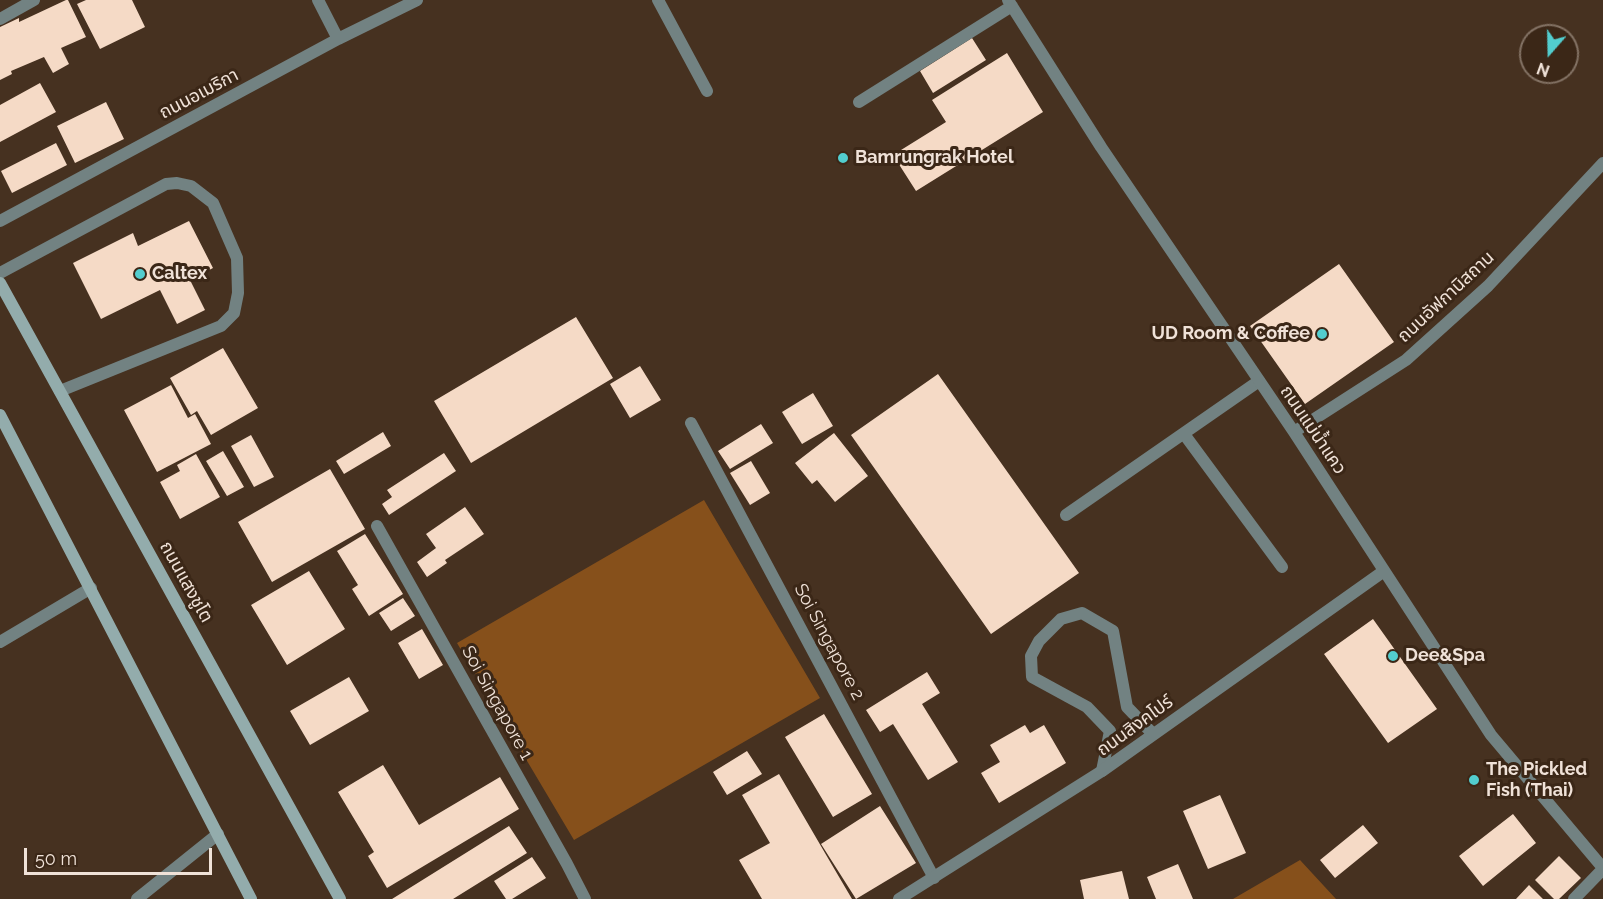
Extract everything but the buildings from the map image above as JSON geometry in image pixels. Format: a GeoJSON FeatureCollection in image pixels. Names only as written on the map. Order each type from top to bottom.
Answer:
{"type":"FeatureCollection","features":[{"type":"Feature","properties":{"kind":"main road","name":"ถนนแสงชูโต"},"geometry":{"type":"LineString","coordinates":[[0,283],[340,899]]}},
{"type":"Feature","properties":{"kind":"main road"},"geometry":{"type":"LineString","coordinates":[[0,415],[251,899]]}},
{"type":"Feature","properties":{"kind":"street"},"geometry":{"type":"LineString","coordinates":[[0,19],[34,0]]}},
{"type":"Feature","properties":{"kind":"street"},"geometry":{"type":"LineString","coordinates":[[318,0],[338,39]]}},
{"type":"Feature","properties":{"kind":"street","name":"ถนนอเมริกา"},"geometry":{"type":"LineString","coordinates":[[0,221],[338,39],[417,0]]}},
{"type":"Feature","properties":{"kind":"street"},"geometry":{"type":"LineString","coordinates":[[658,0],[707,91]]}},
{"type":"Feature","properties":{"kind":"street"},"geometry":{"type":"LineString","coordinates":[[859,102],[1010,3]]}},
{"type":"Feature","properties":{"kind":"street","name":"ถนนแม่น้ำแคว"},"geometry":{"type":"LineString","coordinates":[[1010,3],[1101,147],[1294,432],[1491,735],[1603,869]]}},
{"type":"Feature","properties":{"kind":"street","name":"ถนนอัฟกานิสถาน"},"geometry":{"type":"LineString","coordinates":[[1294,432],[1406,360],[1488,285],[1603,164]]}},
{"type":"Feature","properties":{"kind":"street"},"geometry":{"type":"LineString","coordinates":[[0,273],[166,184],[177,183],[191,186],[213,203],[237,258],[238,293],[234,313],[220,326],[60,391]]}},
{"type":"Feature","properties":{"kind":"street"},"geometry":{"type":"LineString","coordinates":[[1066,515],[1259,381]]}},
{"type":"Feature","properties":{"kind":"street","name":"Soi Singapore 2"},"geometry":{"type":"LineString","coordinates":[[692,423],[934,878]]}},
{"type":"Feature","properties":{"kind":"street"},"geometry":{"type":"LineString","coordinates":[[1184,434],[1282,567]]}},
{"type":"Feature","properties":{"kind":"street","name":"Soi Singapore 1"},"geometry":{"type":"LineString","coordinates":[[377,525],[585,899]]}},
{"type":"Feature","properties":{"kind":"street","name":"ถนนสิงคโปร์"},"geometry":{"type":"LineString","coordinates":[[900,899],[1102,771],[1384,571]]}},
{"type":"Feature","properties":{"kind":"street"},"geometry":{"type":"LineString","coordinates":[[0,642],[91,588]]}},
{"type":"Feature","properties":{"kind":"street"},"geometry":{"type":"LineString","coordinates":[[1102,771],[1110,731],[1087,706],[1032,677],[1031,656],[1039,641],[1061,619],[1082,614],[1113,631],[1127,707],[1153,734]]}},
{"type":"Feature","properties":{"kind":"street"},"geometry":{"type":"LineString","coordinates":[[137,899],[218,834]]}},
{"type":"Feature","properties":{"kind":"street"},"geometry":{"type":"LineString","coordinates":[[1574,899],[1603,869]]}},
{"type":"Feature","properties":{"kind":"shaded area"},"geometry":{"type":"Polygon","coordinates":[[[704,500],[820,698],[574,840],[457,643],[704,500]]]}},
{"type":"Feature","properties":{"kind":"shaded area"},"geometry":{"type":"Polygon","coordinates":[[[1300,860],[1336,899],[1233,899],[1300,860]]]}},
{"type":"Feature","properties":{"kind":"place","name":"Bamrungrak Hotel"},"geometry":{"type":"Point","coordinates":[843,158]}},
{"type":"Feature","properties":{"kind":"place","name":"Caltex"},"geometry":{"type":"Point","coordinates":[140,274]}},
{"type":"Feature","properties":{"kind":"place","name":"UD Room & Coffee"},"geometry":{"type":"Point","coordinates":[1322,334]}},
{"type":"Feature","properties":{"kind":"place","name":"Dee&Spa"},"geometry":{"type":"Point","coordinates":[1393,656]}},
{"type":"Feature","properties":{"kind":"place","name":"The Pickled Fish (Thai)"},"geometry":{"type":"Point","coordinates":[1474,780]}}]}
